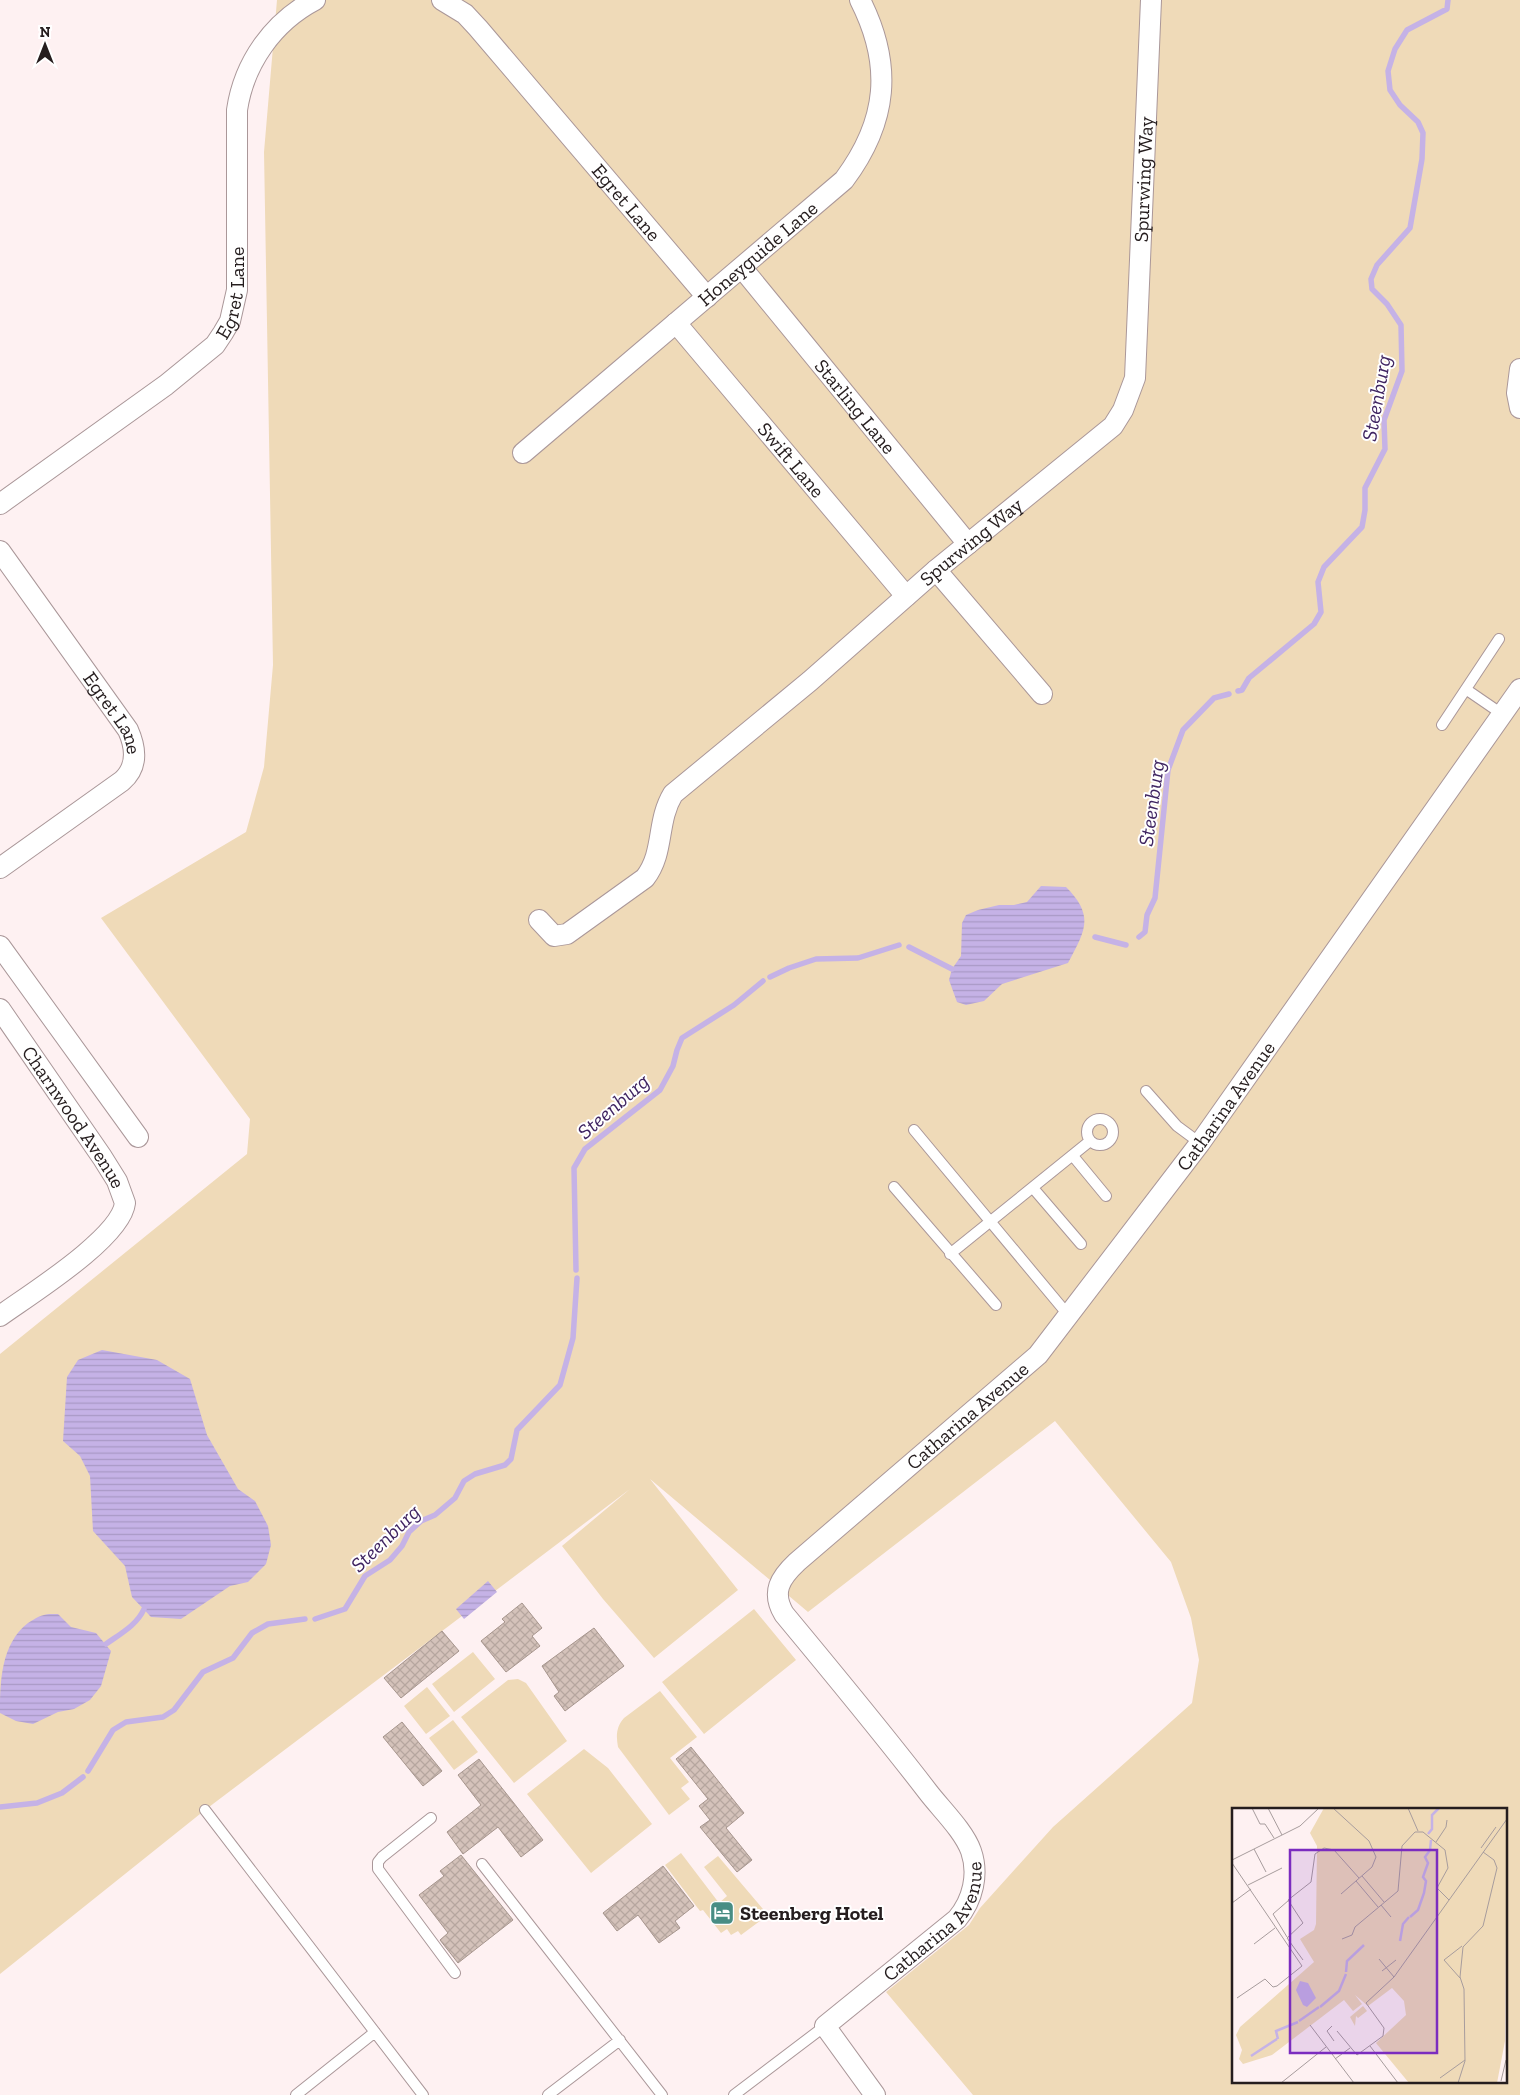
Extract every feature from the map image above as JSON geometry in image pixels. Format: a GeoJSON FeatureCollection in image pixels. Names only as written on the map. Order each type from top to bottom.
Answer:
{"type":"FeatureCollection","features":[{"type":"Feature","properties":{"kind":"street","name":"Egret Lane"},"geometry":{"type":"LineString","coordinates":[[0,504],[166,384],[215,345],[223,333],[230,321],[236,290],[236,110],[239,94],[249,68],[271,35],[298,9],[316,0]]}},
{"type":"Feature","properties":{"kind":"street","name":"Egret Lane"},"geometry":{"type":"LineString","coordinates":[[442,0],[465,14],[478,28],[707,297]]}},
{"type":"Feature","properties":{"kind":"street","name":"Honeyguide Lane"},"geometry":{"type":"LineString","coordinates":[[523,453],[844,180],[871,132],[879,108],[882,75],[875,31],[860,0]]}},
{"type":"Feature","properties":{"kind":"street","name":"Spurwing Way"},"geometry":{"type":"LineString","coordinates":[[539,920],[554,936],[567,934],[645,878],[654,867],[664,813],[672,794],[810,681],[936,570],[1113,426],[1123,410],[1132,389],[1136,368],[1152,0]]}},
{"type":"Feature","properties":{"kind":"street","name":"Starling Lane"},"geometry":{"type":"LineString","coordinates":[[742,268],[968,544]]}},
{"type":"Feature","properties":{"kind":"street","name":"Swift Lane"},"geometry":{"type":"LineString","coordinates":[[676,323],[906,596]]}},
{"type":"Feature","properties":{"kind":"street"},"geometry":{"type":"LineString","coordinates":[[1520,368],[1517,393],[1520,408]]}},
{"type":"Feature","properties":{"kind":"street","name":"Egret Lane"},"geometry":{"type":"LineString","coordinates":[[0,551],[128,730],[135,744],[135,753],[130,770],[122,781],[0,868]]}},
{"type":"Feature","properties":{"kind":"street"},"geometry":{"type":"LineString","coordinates":[[936,570],[1042,694]]}},
{"type":"Feature","properties":{"kind":"street","name":"Catharina Avenue"},"geometry":{"type":"LineString","coordinates":[[825,2026],[957,1919],[964,1910],[972,1890],[974,1865],[966,1840],[877,1726],[784,1614],[778,1599],[779,1586],[787,1572],[798,1562],[1038,1355],[1200,1143],[1520,689]]}},
{"type":"Feature","properties":{"kind":"street"},"geometry":{"type":"LineString","coordinates":[[0,946],[138,1137]]}},
{"type":"Feature","properties":{"kind":"street","name":"Charnwood Avenue"},"geometry":{"type":"LineString","coordinates":[[0,1009],[105,1163],[116,1181],[125,1203],[118,1220],[94,1248],[0,1316]]}},
{"type":"Feature","properties":{"kind":"street"},"geometry":{"type":"LineString","coordinates":[[825,2026],[875,2095]]}},
{"type":"Feature","properties":{"kind":"lane"},"geometry":{"type":"LineString","coordinates":[[1442,725],[1500,639]]}},
{"type":"Feature","properties":{"kind":"lane"},"geometry":{"type":"LineString","coordinates":[[1467,690],[1502,714]]}},
{"type":"Feature","properties":{"kind":"lane"},"geometry":{"type":"LineString","coordinates":[[1146,1091],[1182,1131],[1200,1143]]}},
{"type":"Feature","properties":{"kind":"lane"},"geometry":{"type":"LineString","coordinates":[[914,1130],[1069,1316]]}},
{"type":"Feature","properties":{"kind":"lane"},"geometry":{"type":"LineString","coordinates":[[950,1254],[1090,1141]]}},
{"type":"Feature","properties":{"kind":"lane"},"geometry":{"type":"LineString","coordinates":[[1073,1156],[1106,1196]]}},
{"type":"Feature","properties":{"kind":"lane"},"geometry":{"type":"LineString","coordinates":[[894,1187],[996,1305]]}},
{"type":"Feature","properties":{"kind":"lane"},"geometry":{"type":"LineString","coordinates":[[1033,1188],[1081,1244]]}},
{"type":"Feature","properties":{"kind":"lane"},"geometry":{"type":"LineString","coordinates":[[205,1810],[423,2095]]}},
{"type":"Feature","properties":{"kind":"lane"},"geometry":{"type":"LineString","coordinates":[[431,1818],[382,1857],[378,1862],[378,1869],[455,1974]]}},
{"type":"Feature","properties":{"kind":"lane"},"geometry":{"type":"LineString","coordinates":[[482,1864],[662,2095]]}},
{"type":"Feature","properties":{"kind":"lane"},"geometry":{"type":"LineString","coordinates":[[734,2095],[825,2026]]}},
{"type":"Feature","properties":{"kind":"lane"},"geometry":{"type":"LineString","coordinates":[[296,2095],[375,2032]]}},
{"type":"Feature","properties":{"kind":"lane"},"geometry":{"type":"LineString","coordinates":[[548,2095],[620,2040]]}},
{"type":"Feature","properties":{"kind":"shaded area"},"geometry":{"type":"Polygon","coordinates":[[[277,0],[1520,0],[1520,2095],[973,2095],[886,1992],[969,1925],[980,1908],[1053,1827],[1192,1703],[1199,1660],[1191,1618],[1171,1562],[1055,1421],[808,1612],[650,1479],[738,1590],[654,1658],[603,1599],[562,1546],[630,1489],[205,1810],[0,1974],[0,1354],[247,1154],[250,1119],[101,918],[246,832],[264,767],[273,665],[264,152],[277,0]]]}},
{"type":"Feature","properties":{"kind":"shaded area"},"geometry":{"type":"Polygon","coordinates":[[[1041,886],[1066,887],[1075,897],[1084,915],[1084,924],[1079,942],[1068,963],[1002,984],[984,1001],[966,1005],[957,1002],[949,980],[952,969],[961,956],[962,923],[966,915],[999,905],[1014,905],[1027,902],[1041,886]]]}},
{"type":"Feature","properties":{"kind":"shaded area"},"geometry":{"type":"Polygon","coordinates":[[[102,1350],[157,1360],[190,1379],[207,1435],[238,1489],[255,1501],[268,1526],[271,1545],[266,1564],[248,1582],[230,1586],[181,1619],[151,1617],[132,1597],[125,1566],[93,1531],[90,1476],[80,1456],[63,1441],[67,1377],[78,1360],[102,1350]]]}},
{"type":"Feature","properties":{"kind":"shaded area"},"geometry":{"type":"Polygon","coordinates":[[[488,1581],[497,1592],[464,1619],[456,1609],[488,1581]]]}},
{"type":"Feature","properties":{"kind":"shaded area"},"geometry":{"type":"Polygon","coordinates":[[[754,1609],[796,1660],[704,1734],[662,1682],[754,1609]]]}},
{"type":"Feature","properties":{"kind":"shaded area"},"geometry":{"type":"Polygon","coordinates":[[[49,1614],[58,1614],[71,1627],[96,1633],[111,1651],[101,1686],[90,1700],[74,1709],[58,1712],[33,1724],[16,1721],[0,1713],[2,1676],[7,1652],[12,1641],[28,1623],[49,1614]]]}},
{"type":"Feature","properties":{"kind":"shaded area"},"geometry":{"type":"Polygon","coordinates":[[[473,1652],[495,1679],[454,1712],[432,1684],[473,1652]]]}},
{"type":"Feature","properties":{"kind":"shaded area"},"geometry":{"type":"Polygon","coordinates":[[[518,1679],[526,1683],[567,1741],[514,1783],[461,1717],[508,1680],[518,1679]]]}},
{"type":"Feature","properties":{"kind":"shaded area"},"geometry":{"type":"Polygon","coordinates":[[[427,1687],[450,1716],[426,1734],[404,1706],[427,1687]]]}},
{"type":"Feature","properties":{"kind":"shaded area"},"geometry":{"type":"Polygon","coordinates":[[[660,1691],[697,1737],[670,1758],[689,1782],[681,1788],[690,1799],[669,1815],[618,1747],[617,1739],[617,1732],[621,1721],[660,1691]]]}},
{"type":"Feature","properties":{"kind":"shaded area"},"geometry":{"type":"Polygon","coordinates":[[[453,1720],[478,1752],[454,1770],[429,1738],[453,1720]]]}},
{"type":"Feature","properties":{"kind":"shaded area"},"geometry":{"type":"Polygon","coordinates":[[[584,1749],[608,1768],[652,1824],[591,1873],[527,1794],[584,1749]]]}},
{"type":"Feature","properties":{"kind":"shaded area"},"geometry":{"type":"Polygon","coordinates":[[[681,1853],[719,1903],[727,1896],[704,1867],[718,1856],[768,1915],[741,1935],[738,1931],[731,1935],[727,1929],[721,1933],[703,1910],[700,1911],[665,1865],[681,1853]]]}},
{"type":"Feature","properties":{"kind":"building"},"geometry":{"type":"Polygon","coordinates":[[[522,1603],[542,1628],[532,1636],[540,1646],[506,1672],[481,1641],[505,1622],[502,1619],[522,1603]]]}},
{"type":"Feature","properties":{"kind":"building"},"geometry":{"type":"Polygon","coordinates":[[[594,1628],[624,1666],[565,1711],[554,1696],[559,1692],[542,1666],[594,1628]]]}},
{"type":"Feature","properties":{"kind":"building"},"geometry":{"type":"Polygon","coordinates":[[[442,1631],[459,1651],[401,1698],[384,1678],[442,1631]]]}},
{"type":"Feature","properties":{"kind":"building"},"geometry":{"type":"Polygon","coordinates":[[[402,1722],[442,1771],[423,1786],[383,1737],[402,1722]]]}},
{"type":"Feature","properties":{"kind":"building"},"geometry":{"type":"Polygon","coordinates":[[[691,1747],[744,1813],[726,1828],[752,1860],[737,1872],[700,1827],[710,1820],[699,1806],[708,1799],[676,1759],[691,1747]]]}},
{"type":"Feature","properties":{"kind":"building"},"geometry":{"type":"Polygon","coordinates":[[[479,1759],[543,1840],[521,1857],[498,1827],[463,1854],[447,1832],[481,1805],[458,1775],[479,1759]]]}},
{"type":"Feature","properties":{"kind":"building"},"geometry":{"type":"Polygon","coordinates":[[[461,1855],[513,1920],[458,1963],[440,1940],[448,1933],[419,1895],[444,1876],[440,1871],[461,1855]]]}},
{"type":"Feature","properties":{"kind":"building"},"geometry":{"type":"Polygon","coordinates":[[[663,1866],[694,1906],[675,1921],[680,1928],[659,1943],[638,1915],[617,1931],[603,1913],[663,1866]]]}},
{"type":"Feature","properties":{"kind":"waterway","name":"Steenburg"},"geometry":{"type":"LineString","coordinates":[[1238,691],[1242,690],[1249,678],[1314,624],[1321,612],[1318,582],[1324,567],[1362,527],[1365,510],[1365,488],[1385,449],[1384,420],[1402,371],[1401,325],[1387,304],[1372,289],[1371,279],[1377,265],[1410,228],[1422,159],[1423,133],[1418,122],[1400,105],[1390,90],[1388,71],[1395,49],[1407,30],[1447,9],[1448,0]]}},
{"type":"Feature","properties":{"kind":"waterway","name":"Steenburg"},"geometry":{"type":"LineString","coordinates":[[1139,937],[1145,932],[1147,915],[1155,898],[1168,770],[1183,730],[1214,698],[1229,694]]}},
{"type":"Feature","properties":{"kind":"waterway","name":"Steenburg"},"geometry":{"type":"LineString","coordinates":[[1095,937],[1126,945]]}},
{"type":"Feature","properties":{"kind":"waterway","name":"Steenburg"},"geometry":{"type":"LineString","coordinates":[[770,977],[816,959],[858,958],[899,945]]}},
{"type":"Feature","properties":{"kind":"waterway","name":"Steenburg"},"geometry":{"type":"LineString","coordinates":[[909,947],[952,969]]}},
{"type":"Feature","properties":{"kind":"waterway","name":"Steenburg"},"geometry":{"type":"LineString","coordinates":[[576,1270],[574,1168],[585,1149],[660,1090],[673,1066],[682,1038],[734,1005],[763,981]]}},
{"type":"Feature","properties":{"kind":"waterway","name":"Steenburg"},"geometry":{"type":"LineString","coordinates":[[315,1619],[345,1609],[365,1576],[390,1560],[402,1546],[409,1532],[421,1521],[435,1515],[455,1498],[464,1481],[475,1474],[505,1465],[511,1459],[517,1430],[560,1385],[573,1338],[577,1278]]}},
{"type":"Feature","properties":{"kind":"waterway"},"geometry":{"type":"LineString","coordinates":[[106,1644],[133,1624],[144,1609]]}},
{"type":"Feature","properties":{"kind":"waterway","name":"Steenburg"},"geometry":{"type":"LineString","coordinates":[[88,1771],[113,1730],[126,1722],[163,1717],[174,1710],[203,1672],[233,1658],[252,1633],[268,1624],[305,1619]]}},
{"type":"Feature","properties":{"kind":"waterway","name":"Steenburg"},"geometry":{"type":"LineString","coordinates":[[0,1807],[37,1803],[62,1793],[83,1777]]}},
{"type":"Feature","properties":{"kind":"place","name":"Steenberg Hotel"},"geometry":{"type":"Point","coordinates":[722,1913]}}]}
